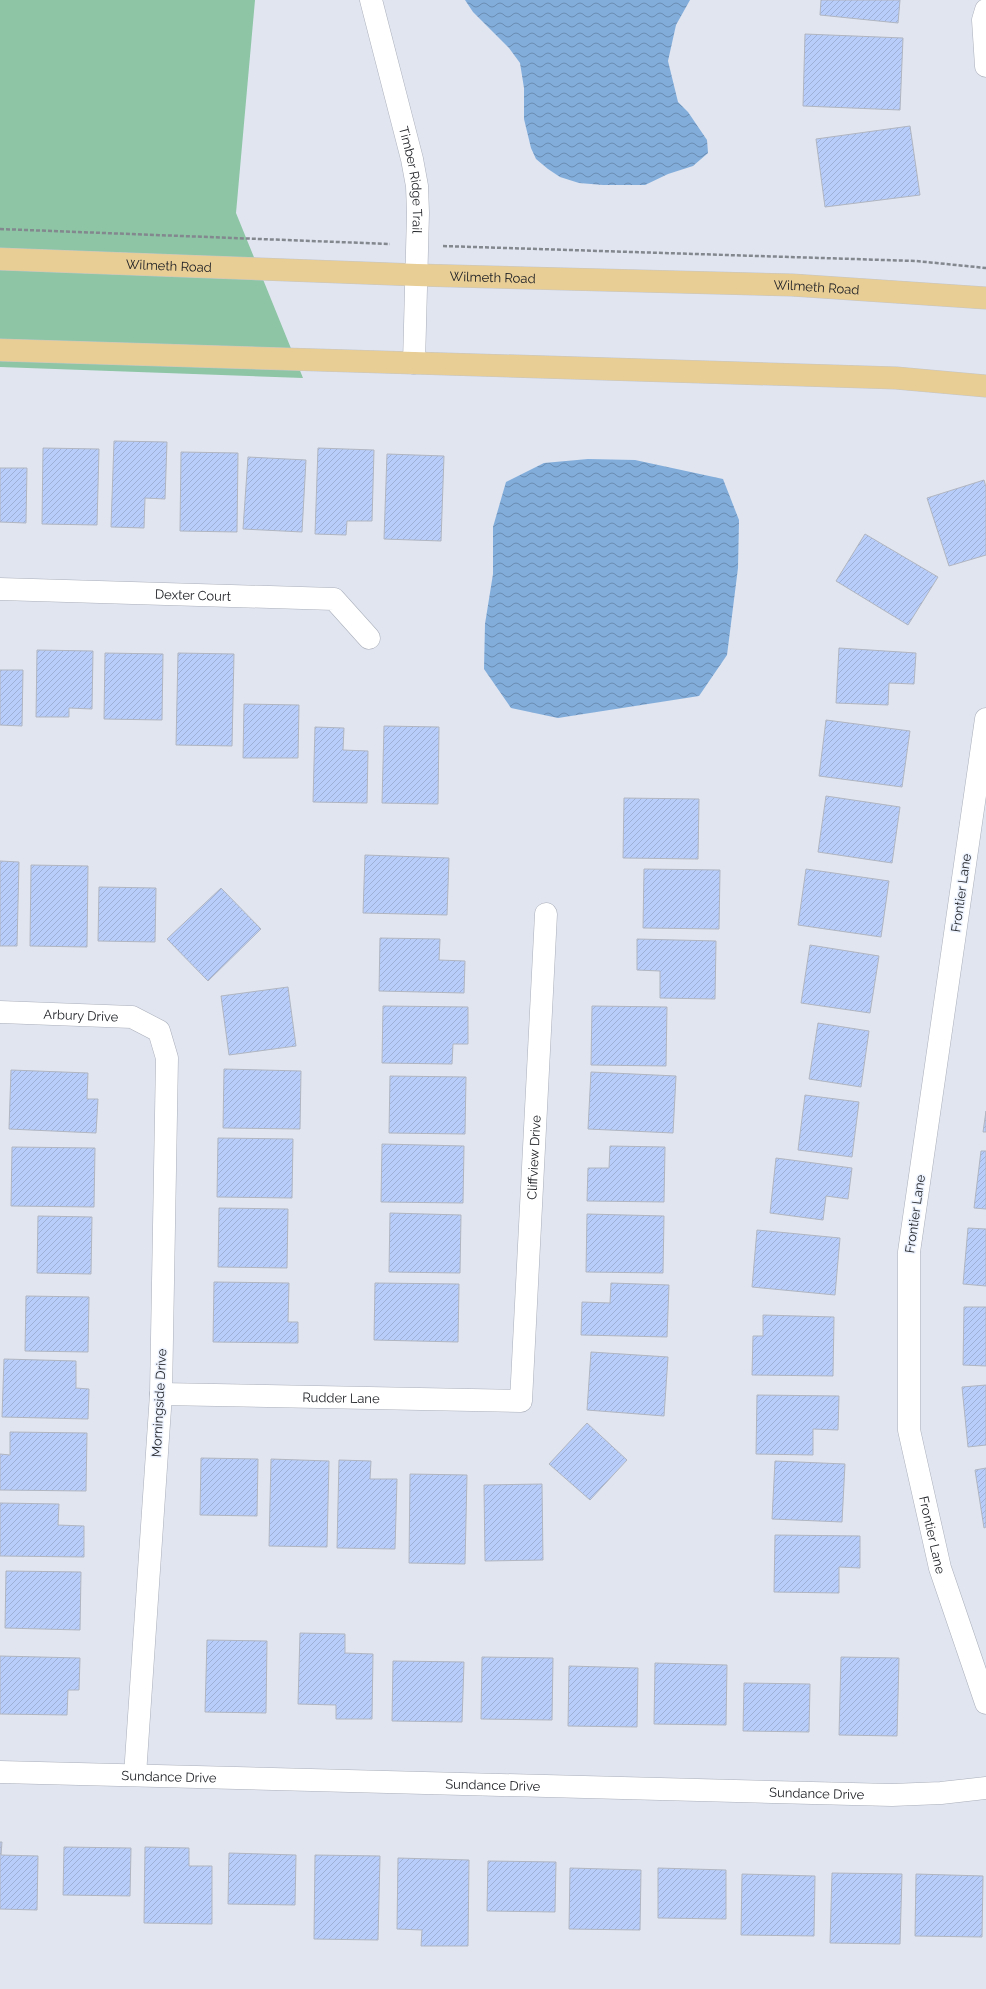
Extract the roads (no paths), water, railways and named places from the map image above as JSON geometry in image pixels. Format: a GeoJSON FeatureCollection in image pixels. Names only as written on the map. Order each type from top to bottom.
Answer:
{"type":"FeatureCollection","features":[{"type":"Feature","properties":{"kind":"main road","name":"Wilmeth Road"},"geometry":{"type":"LineString","coordinates":[[0,259],[417,275],[792,285],[986,298]]}},
{"type":"Feature","properties":{"kind":"main road"},"geometry":{"type":"LineString","coordinates":[[0,350],[896,378],[986,386]]}},
{"type":"Feature","properties":{"kind":"street","name":"Timber Ridge Trail"},"geometry":{"type":"LineString","coordinates":[[370,0],[412,159],[417,186],[417,275],[414,364]]}},
{"type":"Feature","properties":{"kind":"street"},"geometry":{"type":"LineString","coordinates":[[986,10],[983,20],[986,66]]}},
{"type":"Feature","properties":{"kind":"street","name":"Dexter Court"},"geometry":{"type":"LineString","coordinates":[[0,589],[334,599],[370,638]]}},
{"type":"Feature","properties":{"kind":"street","name":"Frontier Lane"},"geometry":{"type":"LineString","coordinates":[[986,719],[909,1252],[908,1430],[940,1568],[986,1703]]}},
{"type":"Feature","properties":{"kind":"street","name":"Cliffview Drive"},"geometry":{"type":"LineString","coordinates":[[521,1401],[546,914]]}},
{"type":"Feature","properties":{"kind":"street","name":"Arbury Drive"},"geometry":{"type":"LineString","coordinates":[[0,1012],[132,1017],[159,1032]]}},
{"type":"Feature","properties":{"kind":"street","name":"Morningside Drive"},"geometry":{"type":"LineString","coordinates":[[136,1775],[161,1394],[167,1058],[159,1032]]}},
{"type":"Feature","properties":{"kind":"street","name":"Rudder Lane"},"geometry":{"type":"LineString","coordinates":[[161,1394],[521,1401]]}},
{"type":"Feature","properties":{"kind":"street","name":"Sundance Drive"},"geometry":{"type":"LineString","coordinates":[[0,1772],[892,1795],[941,1793],[986,1788]]}},
{"type":"Feature","properties":{"kind":"water"},"geometry":{"type":"Polygon","coordinates":[[[465,0],[690,0],[676,25],[668,61],[678,102],[688,112],[707,140],[708,153],[693,166],[668,174],[645,185],[603,185],[579,183],[560,177],[536,159],[531,148],[524,119],[524,88],[520,63],[509,48],[473,12],[465,0]]]}},
{"type":"Feature","properties":{"kind":"water"},"geometry":{"type":"Polygon","coordinates":[[[588,459],[635,460],[723,479],[739,520],[738,568],[727,655],[699,696],[558,718],[511,708],[484,669],[485,624],[493,574],[493,527],[506,482],[544,463],[588,459]]]}}]}
